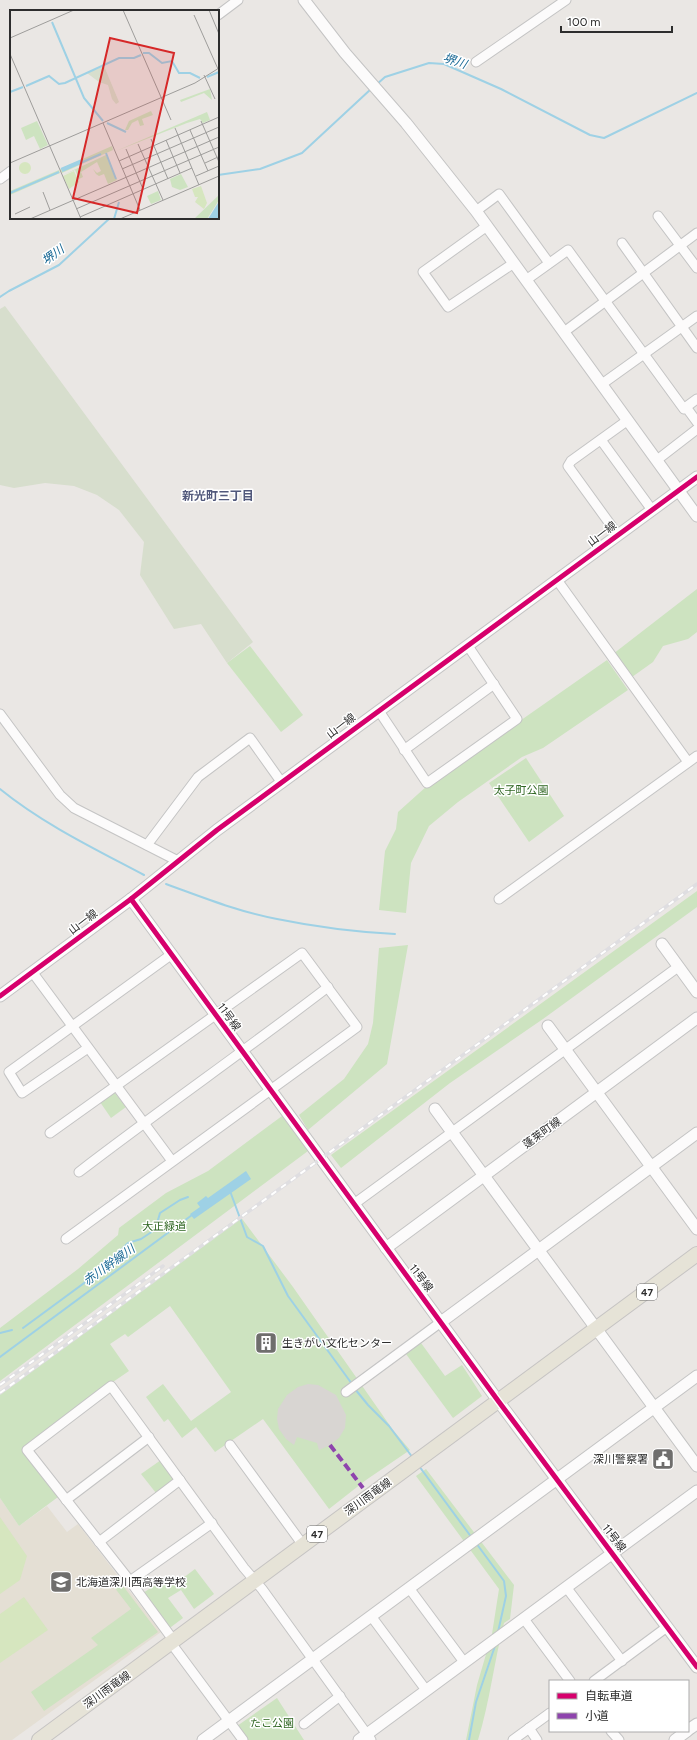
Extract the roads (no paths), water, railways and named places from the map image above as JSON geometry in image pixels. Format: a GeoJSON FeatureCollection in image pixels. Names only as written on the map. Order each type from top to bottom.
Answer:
{"type":"FeatureCollection","features":[{"type":"Feature","properties":{"kind":"main road","name":"深川雨竜線"},"geometry":{"type":"LineString","coordinates":[[39,1740],[499,1402],[697,1254]]}},
{"type":"Feature","properties":{"kind":"street"},"geometry":{"type":"LineString","coordinates":[[219,14],[238,0]]}},
{"type":"Feature","properties":{"kind":"street"},"geometry":{"type":"LineString","coordinates":[[304,0],[345,52],[406,123],[476,211],[697,516]]}},
{"type":"Feature","properties":{"kind":"street"},"geometry":{"type":"LineString","coordinates":[[476,62],[566,0]]}},
{"type":"Feature","properties":{"kind":"street"},"geometry":{"type":"LineString","coordinates":[[0,179],[10,172]]}},
{"type":"Feature","properties":{"kind":"street"},"geometry":{"type":"LineString","coordinates":[[476,211],[500,194],[549,263]]}},
{"type":"Feature","properties":{"kind":"street"},"geometry":{"type":"LineString","coordinates":[[658,216],[697,268]]}},
{"type":"Feature","properties":{"kind":"street"},"geometry":{"type":"LineString","coordinates":[[487,226],[423,272],[448,307],[514,263]]}},
{"type":"Feature","properties":{"kind":"street"},"geometry":{"type":"LineString","coordinates":[[564,332],[697,234]]}},
{"type":"Feature","properties":{"kind":"street"},"geometry":{"type":"LineString","coordinates":[[622,243],[697,348]]}},
{"type":"Feature","properties":{"kind":"street"},"geometry":{"type":"LineString","coordinates":[[526,280],[568,250],[604,302],[684,409],[697,399]]}},
{"type":"Feature","properties":{"kind":"street"},"geometry":{"type":"LineString","coordinates":[[602,384],[697,316]]}},
{"type":"Feature","properties":{"kind":"street"},"geometry":{"type":"LineString","coordinates":[[686,407],[697,422]]}},
{"type":"Feature","properties":{"kind":"street"},"geometry":{"type":"LineString","coordinates":[[618,535],[568,466],[571,461],[628,420]]}},
{"type":"Feature","properties":{"kind":"street"},"geometry":{"type":"LineString","coordinates":[[656,460],[697,429]]}},
{"type":"Feature","properties":{"kind":"street"},"geometry":{"type":"LineString","coordinates":[[601,440],[652,510]]}},
{"type":"Feature","properties":{"kind":"street","name":"山一線"},"geometry":{"type":"LineString","coordinates":[[0,996],[131,899],[217,830],[697,477]]}},
{"type":"Feature","properties":{"kind":"street"},"geometry":{"type":"LineString","coordinates":[[557,580],[688,762]]}},
{"type":"Feature","properties":{"kind":"street"},"geometry":{"type":"LineString","coordinates":[[379,711],[427,783],[517,719],[468,646]]}},
{"type":"Feature","properties":{"kind":"street"},"geometry":{"type":"LineString","coordinates":[[404,750],[494,684]]}},
{"type":"Feature","properties":{"kind":"street"},"geometry":{"type":"LineString","coordinates":[[0,714],[60,795],[74,808],[178,861]]}},
{"type":"Feature","properties":{"kind":"street"},"geometry":{"type":"LineString","coordinates":[[147,845],[198,777],[250,738],[282,783]]}},
{"type":"Feature","properties":{"kind":"street"},"geometry":{"type":"LineString","coordinates":[[499,899],[697,756]]}},
{"type":"Feature","properties":{"kind":"street","name":"11号線"},"geometry":{"type":"LineString","coordinates":[[131,899],[499,1402],[697,1666]]}},
{"type":"Feature","properties":{"kind":"street"},"geometry":{"type":"LineString","coordinates":[[662,944],[697,992]]}},
{"type":"Feature","properties":{"kind":"street"},"geometry":{"type":"LineString","coordinates":[[50,1133],[302,953],[357,1026],[66,1239]]}},
{"type":"Feature","properties":{"kind":"street"},"geometry":{"type":"LineString","coordinates":[[88,1048],[22,1093],[9,1072],[172,954]]}},
{"type":"Feature","properties":{"kind":"street"},"geometry":{"type":"LineString","coordinates":[[354,1204],[678,967]]}},
{"type":"Feature","properties":{"kind":"street"},"geometry":{"type":"LineString","coordinates":[[33,973],[143,1123],[172,1160]]}},
{"type":"Feature","properties":{"kind":"street"},"geometry":{"type":"LineString","coordinates":[[79,1172],[328,987]]}},
{"type":"Feature","properties":{"kind":"street","name":"蓬莱町線"},"geometry":{"type":"LineString","coordinates":[[386,1248],[697,1018]]}},
{"type":"Feature","properties":{"kind":"street"},"geometry":{"type":"LineString","coordinates":[[548,1026],[598,1092],[697,1230]]}},
{"type":"Feature","properties":{"kind":"street"},"geometry":{"type":"LineString","coordinates":[[435,1109],[697,1466]]}},
{"type":"Feature","properties":{"kind":"street"},"geometry":{"type":"LineString","coordinates":[[346,1392],[697,1133]]}},
{"type":"Feature","properties":{"kind":"street"},"geometry":{"type":"LineString","coordinates":[[203,1740],[697,1376]]}},
{"type":"Feature","properties":{"kind":"street"},"geometry":{"type":"LineString","coordinates":[[243,1740],[130,1582],[27,1450],[111,1386],[340,1696],[366,1738],[426,1690],[697,1491]]}},
{"type":"Feature","properties":{"kind":"street"},"geometry":{"type":"LineString","coordinates":[[66,1500],[149,1437]]}},
{"type":"Feature","properties":{"kind":"street"},"geometry":{"type":"LineString","coordinates":[[230,1445],[303,1545]]}},
{"type":"Feature","properties":{"kind":"street"},"geometry":{"type":"LineString","coordinates":[[99,1542],[180,1480]]}},
{"type":"Feature","properties":{"kind":"street"},"geometry":{"type":"LineString","coordinates":[[130,1582],[212,1523]]}},
{"type":"Feature","properties":{"kind":"street"},"geometry":{"type":"LineString","coordinates":[[566,1587],[622,1661]]}},
{"type":"Feature","properties":{"kind":"street"},"geometry":{"type":"LineString","coordinates":[[409,1588],[464,1662]]}},
{"type":"Feature","properties":{"kind":"street"},"geometry":{"type":"LineString","coordinates":[[371,1616],[426,1690]]}},
{"type":"Feature","properties":{"kind":"street"},"geometry":{"type":"LineString","coordinates":[[524,1619],[569,1680]]}},
{"type":"Feature","properties":{"kind":"street"},"geometry":{"type":"LineString","coordinates":[[595,1680],[667,1627]]}},
{"type":"Feature","properties":{"kind":"street"},"geometry":{"type":"LineString","coordinates":[[304,1724],[340,1696]]}},
{"type":"Feature","properties":{"kind":"street"},"geometry":{"type":"LineString","coordinates":[[513,1740],[549,1714]]}},
{"type":"Feature","properties":{"kind":"street"},"geometry":{"type":"LineString","coordinates":[[689,1730],[697,1724]]}},
{"type":"Feature","properties":{"kind":"street"},"geometry":{"type":"LineString","coordinates":[[529,1728],[537,1740]]}},
{"type":"Feature","properties":{"kind":"street"},"geometry":{"type":"LineString","coordinates":[[612,1732],[619,1740]]}},
{"type":"Feature","properties":{"kind":"street"},"geometry":{"type":"LineString","coordinates":[[675,1740],[687,1732]]}},
{"type":"Feature","properties":{"kind":"water"},"geometry":{"type":"Polygon","coordinates":[[[246,1171],[251,1179],[194,1219],[190,1214],[200,1207],[197,1203],[206,1196],[208,1198],[246,1171]]]}},
{"type":"Feature","properties":{"kind":"waterway","name":"堺川"},"geometry":{"type":"LineString","coordinates":[[376,85],[385,77],[429,63],[444,64],[501,89],[590,135],[604,138],[697,93]]}},
{"type":"Feature","properties":{"kind":"waterway","name":"堺川"},"geometry":{"type":"LineString","coordinates":[[219,175],[260,169],[302,153],[371,89]]}},
{"type":"Feature","properties":{"kind":"waterway","name":"堺川"},"geometry":{"type":"LineString","coordinates":[[0,297],[59,265],[109,219]]}},
{"type":"Feature","properties":{"kind":"waterway"},"geometry":{"type":"LineString","coordinates":[[0,789],[34,814],[52,825],[88,846],[144,875]]}},
{"type":"Feature","properties":{"kind":"waterway"},"geometry":{"type":"LineString","coordinates":[[166,884],[221,904],[263,916],[336,929],[395,934]]}},
{"type":"Feature","properties":{"kind":"waterway"},"geometry":{"type":"LineString","coordinates":[[230,1191],[247,1237],[263,1246],[288,1296],[352,1384]]}},
{"type":"Feature","properties":{"kind":"waterway"},"geometry":{"type":"LineString","coordinates":[[118,1253],[128,1243],[141,1239],[153,1231],[156,1227],[160,1213],[180,1200],[188,1197]]}},
{"type":"Feature","properties":{"kind":"waterway","name":"赤川幹線川"},"geometry":{"type":"LineString","coordinates":[[0,1357],[192,1215]]}},
{"type":"Feature","properties":{"kind":"waterway"},"geometry":{"type":"LineString","coordinates":[[23,1328],[110,1264]]}},
{"type":"Feature","properties":{"kind":"waterway"},"geometry":{"type":"LineString","coordinates":[[0,1333],[12,1330]]}},
{"type":"Feature","properties":{"kind":"waterway"},"geometry":{"type":"LineString","coordinates":[[355,1389],[368,1405],[389,1426],[413,1458]]}},
{"type":"Feature","properties":{"kind":"waterway"},"geometry":{"type":"LineString","coordinates":[[419,1466],[472,1538]]}},
{"type":"Feature","properties":{"kind":"waterway"},"geometry":{"type":"LineString","coordinates":[[476,1543],[504,1581],[506,1596],[498,1632]]}},
{"type":"Feature","properties":{"kind":"waterway"},"geometry":{"type":"LineString","coordinates":[[469,1740],[476,1702],[495,1646]]}},
{"type":"Feature","properties":{"kind":"railway"},"geometry":{"type":"LineString","coordinates":[[0,1393],[697,884]]}},
{"type":"Feature","properties":{"kind":"railway"},"geometry":{"type":"LineString","coordinates":[[0,1385],[163,1266]]}},
{"type":"Feature","properties":{"kind":"place","name":"生きがい文化センター"},"geometry":{"type":"Point","coordinates":[266,1343]}},
{"type":"Feature","properties":{"kind":"place","name":"深川警察署"},"geometry":{"type":"Point","coordinates":[663,1459]}},
{"type":"Feature","properties":{"kind":"place","name":"北海道深川西高等学校"},"geometry":{"type":"Point","coordinates":[61,1582]}},
{"type":"Feature","properties":{"kind":"district","name":"新光町三丁目"},"geometry":{"type":"Point","coordinates":[218,496]}},
{"type":"Feature","properties":{"kind":"park label","name":"太子町公園"},"geometry":{"type":"Point","coordinates":[521,790]}},
{"type":"Feature","properties":{"kind":"park label","name":"大正緑道"},"geometry":{"type":"Point","coordinates":[164,1226]}},
{"type":"Feature","properties":{"kind":"park label","name":"たこ公園"},"geometry":{"type":"Point","coordinates":[272,1723]}}]}
